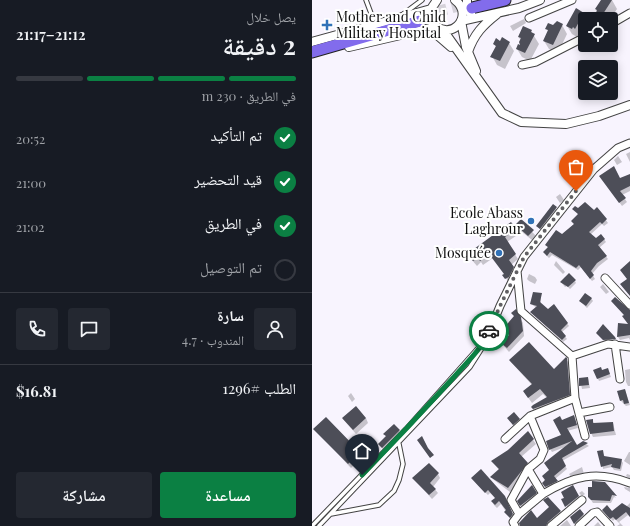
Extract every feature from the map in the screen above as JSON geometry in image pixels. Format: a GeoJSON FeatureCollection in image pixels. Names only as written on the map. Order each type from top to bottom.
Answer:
{"type":"FeatureCollection","features":[{"type":"Feature","properties":{"kind":"highway"},"geometry":{"type":"LineString","coordinates":[[473,6],[505,0]]}},
{"type":"Feature","properties":{"kind":"highway"},"geometry":{"type":"LineString","coordinates":[[312,46],[420,22]]}},
{"type":"Feature","properties":{"kind":"highway"},"geometry":{"type":"LineString","coordinates":[[312,52],[420,22]]}},
{"type":"Feature","properties":{"kind":"street"},"geometry":{"type":"LineString","coordinates":[[312,58],[420,22],[437,0]]}},
{"type":"Feature","properties":{"kind":"street"},"geometry":{"type":"LineString","coordinates":[[458,0],[463,12],[461,21],[464,53]]}},
{"type":"Feature","properties":{"kind":"street"},"geometry":{"type":"LineString","coordinates":[[443,30],[454,29],[473,6],[500,12],[518,8],[540,0]]}},
{"type":"Feature","properties":{"kind":"street"},"geometry":{"type":"LineString","coordinates":[[529,18],[572,0]]}},
{"type":"Feature","properties":{"kind":"street"},"geometry":{"type":"LineString","coordinates":[[430,9],[431,21],[435,26]]}},
{"type":"Feature","properties":{"kind":"street"},"geometry":{"type":"LineString","coordinates":[[464,53],[482,26],[500,12]]}},
{"type":"Feature","properties":{"kind":"street"},"geometry":{"type":"LineString","coordinates":[[618,20],[630,13]]}},
{"type":"Feature","properties":{"kind":"street"},"geometry":{"type":"LineString","coordinates":[[312,42],[397,18],[420,22],[443,30],[464,53],[483,86],[502,113],[521,122],[566,124],[599,116],[630,105]]}},
{"type":"Feature","properties":{"kind":"street"},"geometry":{"type":"LineString","coordinates":[[420,22],[464,53]]}},
{"type":"Feature","properties":{"kind":"street"},"geometry":{"type":"LineString","coordinates":[[522,65],[536,62],[578,41]]}},
{"type":"Feature","properties":{"kind":"street"},"geometry":{"type":"LineString","coordinates":[[487,338],[500,306],[524,257],[594,169],[618,148],[630,143]]}},
{"type":"Feature","properties":{"kind":"street"},"geometry":{"type":"LineString","coordinates":[[517,271],[521,312],[572,356],[575,398],[585,436]]}},
{"type":"Feature","properties":{"kind":"street"},"geometry":{"type":"LineString","coordinates":[[605,278],[630,305]]}},
{"type":"Feature","properties":{"kind":"street"},"geometry":{"type":"LineString","coordinates":[[572,356],[615,344],[630,347]]}},
{"type":"Feature","properties":{"kind":"street"},"geometry":{"type":"LineString","coordinates":[[615,344],[620,379]]}},
{"type":"Feature","properties":{"kind":"street"},"geometry":{"type":"LineString","coordinates":[[505,439],[530,416],[575,398]]}},
{"type":"Feature","properties":{"kind":"street"},"geometry":{"type":"LineString","coordinates":[[579,413],[610,407]]}},
{"type":"Feature","properties":{"kind":"street"},"geometry":{"type":"LineString","coordinates":[[519,514],[511,500],[528,469],[540,459],[544,450],[530,416]]}},
{"type":"Feature","properties":{"kind":"street"},"geometry":{"type":"LineString","coordinates":[[528,469],[543,494]]}},
{"type":"Feature","properties":{"kind":"street"},"geometry":{"type":"LineString","coordinates":[[515,526],[513,522],[519,514],[543,494],[562,482],[585,476],[603,475],[630,483]]}},
{"type":"Feature","properties":{"kind":"street"},"geometry":{"type":"LineString","coordinates":[[551,526],[582,500]]}},
{"type":"Feature","properties":{"kind":"street"},"geometry":{"type":"LineString","coordinates":[[578,526],[593,512],[597,512],[610,526]]}},
{"type":"Feature","properties":{"kind":"lane"},"geometry":{"type":"LineString","coordinates":[[366,0],[375,24]]}},
{"type":"Feature","properties":{"kind":"lane"},"geometry":{"type":"LineString","coordinates":[[397,18],[422,0]]}},
{"type":"Feature","properties":{"kind":"lane"},"geometry":{"type":"LineString","coordinates":[[312,526],[410,425],[487,338]]}},
{"type":"Feature","properties":{"kind":"lane"},"geometry":{"type":"LineString","coordinates":[[319,526],[399,444],[470,367],[480,353],[487,338]]}},
{"type":"Feature","properties":{"kind":"lane"},"geometry":{"type":"LineString","coordinates":[[410,425],[414,428]]}},
{"type":"Feature","properties":{"kind":"lane"},"geometry":{"type":"LineString","coordinates":[[331,514],[379,505],[394,491],[400,480],[402,464],[399,444]]}},
{"type":"Feature","properties":{"kind":"lane"},"geometry":{"type":"LineString","coordinates":[[312,518],[318,520]]}},
{"type":"Feature","properties":{"kind":"building"},"geometry":{"type":"Polygon","coordinates":[[[601,0],[612,0],[604,12],[596,12],[597,10],[595,9],[601,0]]]}},
{"type":"Feature","properties":{"kind":"building"},"geometry":{"type":"Polygon","coordinates":[[[576,8],[582,12],[578,12],[578,24],[575,29],[573,27],[572,29],[566,26],[576,8]]]}},
{"type":"Feature","properties":{"kind":"building"},"geometry":{"type":"Polygon","coordinates":[[[557,21],[563,24],[553,45],[543,41],[548,30],[545,29],[548,23],[553,25],[557,21]]]}},
{"type":"Feature","properties":{"kind":"building"},"geometry":{"type":"Polygon","coordinates":[[[523,26],[532,30],[531,32],[535,34],[525,53],[516,49],[518,44],[520,45],[519,42],[521,38],[518,37],[523,26]]]}},
{"type":"Feature","properties":{"kind":"building"},"geometry":{"type":"Polygon","coordinates":[[[502,37],[510,42],[500,61],[490,57],[496,46],[493,44],[496,38],[500,41],[502,37]]]}},
{"type":"Feature","properties":{"kind":"building"},"geometry":{"type":"Polygon","coordinates":[[[614,166],[620,178],[630,174],[630,186],[620,191],[626,198],[619,203],[599,176],[614,166]]]}},
{"type":"Feature","properties":{"kind":"building"},"geometry":{"type":"Polygon","coordinates":[[[585,202],[594,210],[597,207],[607,219],[602,224],[600,222],[589,232],[596,238],[601,234],[605,239],[598,245],[607,256],[597,263],[591,271],[594,275],[590,279],[579,265],[576,268],[550,252],[547,256],[543,252],[548,247],[545,245],[556,230],[562,234],[574,224],[571,221],[578,214],[572,209],[575,206],[578,208],[585,202]]]}},
{"type":"Feature","properties":{"kind":"building"},"geometry":{"type":"Polygon","coordinates":[[[553,204],[557,207],[540,229],[536,226],[553,204]]]}},
{"type":"Feature","properties":{"kind":"building"},"geometry":{"type":"Polygon","coordinates":[[[521,219],[534,230],[528,236],[519,228],[505,237],[516,254],[509,260],[514,267],[509,277],[505,279],[502,275],[504,274],[489,254],[480,261],[478,258],[473,261],[467,254],[511,222],[514,226],[521,219]]]}},
{"type":"Feature","properties":{"kind":"building"},"geometry":{"type":"Polygon","coordinates":[[[630,261],[630,296],[620,284],[627,279],[620,270],[630,261]]]}},
{"type":"Feature","properties":{"kind":"building"},"geometry":{"type":"Polygon","coordinates":[[[569,273],[576,280],[568,287],[560,282],[569,273]]]}},
{"type":"Feature","properties":{"kind":"building"},"geometry":{"type":"Polygon","coordinates":[[[533,292],[542,293],[540,302],[548,309],[554,304],[568,323],[561,330],[566,336],[562,340],[530,312],[537,306],[530,304],[533,292]]]}},
{"type":"Feature","properties":{"kind":"building"},"geometry":{"type":"Polygon","coordinates":[[[585,293],[592,298],[586,306],[579,301],[585,293]]]}},
{"type":"Feature","properties":{"kind":"building"},"geometry":{"type":"Polygon","coordinates":[[[615,297],[630,310],[630,335],[617,337],[618,323],[628,324],[622,316],[624,315],[611,301],[615,297]]]}},
{"type":"Feature","properties":{"kind":"building"},"geometry":{"type":"Polygon","coordinates":[[[516,309],[521,317],[523,331],[507,348],[501,343],[509,335],[503,329],[514,316],[511,313],[516,309]]]}},
{"type":"Feature","properties":{"kind":"building"},"geometry":{"type":"Polygon","coordinates":[[[603,324],[616,339],[603,340],[596,333],[603,324]]]}},
{"type":"Feature","properties":{"kind":"building"},"geometry":{"type":"Polygon","coordinates":[[[529,342],[554,369],[566,357],[567,358],[570,395],[533,409],[531,407],[533,405],[547,397],[540,389],[528,398],[523,391],[532,384],[509,360],[529,342]]]}},
{"type":"Feature","properties":{"kind":"building"},"geometry":{"type":"Polygon","coordinates":[[[601,367],[602,370],[608,368],[610,374],[597,379],[593,370],[601,367]]]}},
{"type":"Feature","properties":{"kind":"building"},"geometry":{"type":"Polygon","coordinates":[[[588,377],[589,385],[579,386],[579,378],[588,377]]]}},
{"type":"Feature","properties":{"kind":"building"},"geometry":{"type":"Polygon","coordinates":[[[625,389],[629,403],[624,404],[623,400],[620,401],[617,391],[625,389]]]}},
{"type":"Feature","properties":{"kind":"building"},"geometry":{"type":"Polygon","coordinates":[[[356,406],[366,418],[353,430],[342,418],[356,406]]]}},
{"type":"Feature","properties":{"kind":"building"},"geometry":{"type":"Polygon","coordinates":[[[514,412],[520,419],[513,425],[507,418],[514,412]]]}},
{"type":"Feature","properties":{"kind":"building"},"geometry":{"type":"Polygon","coordinates":[[[574,415],[577,425],[567,428],[577,445],[583,441],[588,443],[562,458],[566,466],[554,476],[558,481],[545,487],[542,483],[545,480],[542,476],[549,470],[544,463],[572,441],[549,450],[546,441],[561,435],[553,420],[560,416],[562,420],[574,415]]]}},
{"type":"Feature","properties":{"kind":"building"},"geometry":{"type":"Polygon","coordinates":[[[326,417],[360,452],[348,464],[313,429],[326,417]]]}},
{"type":"Feature","properties":{"kind":"building"},"geometry":{"type":"Polygon","coordinates":[[[593,419],[593,423],[613,422],[614,431],[590,434],[586,420],[593,419]]]}},
{"type":"Feature","properties":{"kind":"building"},"geometry":{"type":"Polygon","coordinates":[[[394,424],[400,430],[382,448],[378,444],[386,436],[383,434],[394,424]]]}},
{"type":"Feature","properties":{"kind":"building"},"geometry":{"type":"Polygon","coordinates":[[[528,431],[534,439],[519,453],[528,463],[508,488],[490,477],[499,469],[491,461],[508,450],[528,431]]]}},
{"type":"Feature","properties":{"kind":"building"},"geometry":{"type":"Polygon","coordinates":[[[422,436],[428,448],[434,455],[430,458],[417,440],[422,436]]]}},
{"type":"Feature","properties":{"kind":"building"},"geometry":{"type":"Polygon","coordinates":[[[603,450],[604,456],[622,459],[620,469],[611,467],[612,464],[601,467],[597,451],[603,450]]]}},
{"type":"Feature","properties":{"kind":"building"},"geometry":{"type":"Polygon","coordinates":[[[429,463],[439,473],[430,483],[436,489],[429,495],[412,478],[429,463]]]}},
{"type":"Feature","properties":{"kind":"building"},"geometry":{"type":"Polygon","coordinates":[[[481,469],[505,496],[513,514],[510,518],[504,512],[506,510],[499,501],[495,505],[491,501],[495,498],[488,490],[485,493],[471,478],[481,469]]]}},
{"type":"Feature","properties":{"kind":"building"},"geometry":{"type":"Polygon","coordinates":[[[592,481],[605,482],[617,496],[612,495],[610,501],[591,500],[588,497],[588,487],[592,487],[592,481]]]}},
{"type":"Feature","properties":{"kind":"building"},"geometry":{"type":"Polygon","coordinates":[[[532,485],[537,493],[520,506],[517,501],[532,485]]]}},
{"type":"Feature","properties":{"kind":"building"},"geometry":{"type":"Polygon","coordinates":[[[573,485],[579,496],[565,507],[561,499],[564,498],[561,492],[573,485]]]}},
{"type":"Feature","properties":{"kind":"building"},"geometry":{"type":"Polygon","coordinates":[[[548,497],[561,511],[548,522],[546,526],[520,526],[519,523],[531,510],[537,518],[549,507],[543,500],[548,497]]]}},
{"type":"Feature","properties":{"kind":"building"},"geometry":{"type":"Polygon","coordinates":[[[622,503],[630,508],[630,517],[626,512],[616,520],[613,517],[610,519],[602,510],[607,505],[612,511],[622,503]]]}},
{"type":"Feature","properties":{"kind":"building"},"geometry":{"type":"Polygon","coordinates":[[[580,509],[584,514],[574,524],[570,517],[580,509]]]}},
{"type":"Feature","properties":{"kind":"tunnel"},"geometry":{"type":"LineString","coordinates":[[420,16],[470,3]]}},
{"type":"Feature","properties":{"kind":"way so far"},"geometry":{"type":"LineString","coordinates":[[489,331],[524,257],[576,191]]}},
{"type":"Feature","properties":{"kind":"place","name":"Mother and Child Military Hospital"},"geometry":{"type":"Point","coordinates":[327,25]}},
{"type":"Feature","properties":{"kind":"place","name":"Ecole Abass Laghrour"},"geometry":{"type":"Point","coordinates":[531,221]}},
{"type":"Feature","properties":{"kind":"place","name":"Mosquée"},"geometry":{"type":"Point","coordinates":[499,253]}},
{"type":"Feature","properties":{"kind":"route"},"geometry":{"type":"LineString","coordinates":[[362,475],[406,430],[476,352],[487,338],[489,331]]}}]}
